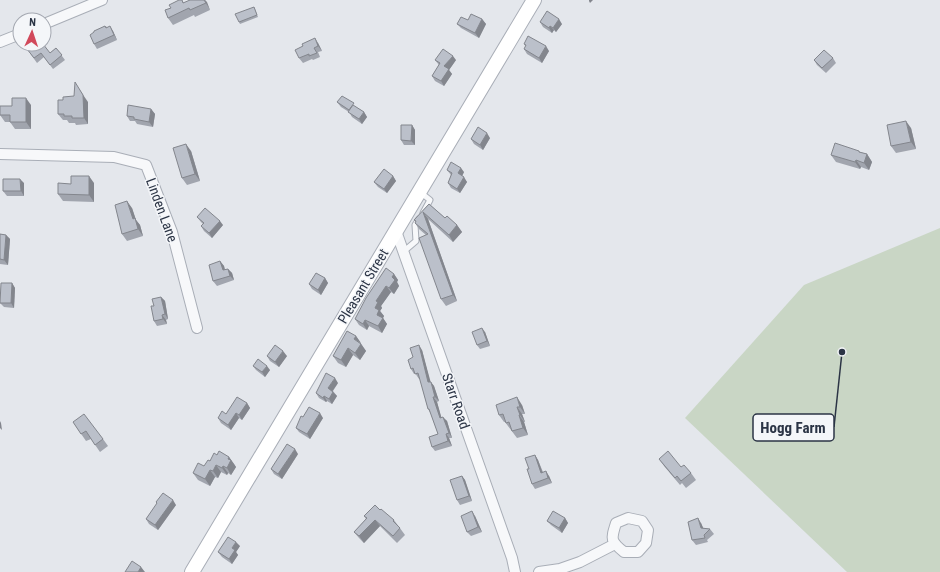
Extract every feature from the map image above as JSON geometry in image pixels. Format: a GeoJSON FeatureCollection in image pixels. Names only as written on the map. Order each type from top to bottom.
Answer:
{"type":"FeatureCollection","features":[{"type":"Feature","properties":{"kind":"main road","name":"Pleasant Street"},"geometry":{"type":"LineString","coordinates":[[196,570],[534,0]]}},
{"type":"Feature","properties":{"kind":"street"},"geometry":{"type":"LineString","coordinates":[[52,21],[102,0]]}},
{"type":"Feature","properties":{"kind":"street"},"geometry":{"type":"LineString","coordinates":[[0,42],[12,37]]}},
{"type":"Feature","properties":{"kind":"street","name":"Linden Lane"},"geometry":{"type":"LineString","coordinates":[[0,154],[114,157],[146,165],[172,232],[197,328]]}},
{"type":"Feature","properties":{"kind":"street","name":"Starr Road"},"geometry":{"type":"LineString","coordinates":[[396,231],[512,558],[515,572]]}},
{"type":"Feature","properties":{"kind":"street"},"geometry":{"type":"LineString","coordinates":[[539,572],[560,569],[580,562],[615,544]]}},
{"type":"Feature","properties":{"kind":"lane"},"geometry":{"type":"LineString","coordinates":[[403,252],[416,241],[415,225],[430,200],[419,192]]}},
{"type":"Feature","properties":{"kind":"green space"},"geometry":{"type":"Polygon","coordinates":[[[940,228],[940,572],[847,572],[685,418],[804,285],[940,228]]]}},
{"type":"Feature","properties":{"kind":"building"},"geometry":{"type":"Polygon","coordinates":[[[182,0],[183,3],[190,0],[204,0],[206,3],[190,10],[189,8],[168,18],[165,10],[171,8],[169,5],[182,0]]]}},
{"type":"Feature","properties":{"kind":"building"},"geometry":{"type":"Polygon","coordinates":[[[254,7],[257,15],[239,22],[235,14],[254,7]]]}},
{"type":"Feature","properties":{"kind":"building"},"geometry":{"type":"Polygon","coordinates":[[[547,11],[559,19],[553,28],[550,26],[549,28],[540,22],[547,11]]]}},
{"type":"Feature","properties":{"kind":"building"},"geometry":{"type":"Polygon","coordinates":[[[471,14],[482,19],[475,33],[457,24],[461,17],[468,20],[471,14]]]}},
{"type":"Feature","properties":{"kind":"building"},"geometry":{"type":"Polygon","coordinates":[[[105,26],[106,28],[110,26],[114,35],[94,44],[90,35],[94,31],[105,26]]]}},
{"type":"Feature","properties":{"kind":"building"},"geometry":{"type":"Polygon","coordinates":[[[528,36],[546,46],[539,58],[524,49],[526,45],[524,44],[528,36]]]}},
{"type":"Feature","properties":{"kind":"building"},"geometry":{"type":"Polygon","coordinates":[[[315,38],[318,46],[314,48],[317,53],[299,58],[295,50],[303,46],[302,44],[315,38]]]}},
{"type":"Feature","properties":{"kind":"building"},"geometry":{"type":"Polygon","coordinates":[[[56,48],[62,55],[50,65],[41,53],[34,58],[29,52],[50,53],[56,48]]]}},
{"type":"Feature","properties":{"kind":"building"},"geometry":{"type":"Polygon","coordinates":[[[443,49],[453,56],[444,66],[449,69],[441,81],[432,76],[440,63],[435,60],[443,49]]]}},
{"type":"Feature","properties":{"kind":"building"},"geometry":{"type":"Polygon","coordinates":[[[824,50],[833,58],[822,68],[814,60],[824,50]]]}},
{"type":"Feature","properties":{"kind":"building"},"geometry":{"type":"Polygon","coordinates":[[[75,82],[83,95],[84,118],[72,118],[72,116],[58,114],[58,100],[63,100],[63,97],[74,96],[75,82]]]}},
{"type":"Feature","properties":{"kind":"building"},"geometry":{"type":"Polygon","coordinates":[[[342,96],[354,103],[349,110],[337,102],[342,96]]]}},
{"type":"Feature","properties":{"kind":"building"},"geometry":{"type":"Polygon","coordinates":[[[12,98],[26,98],[26,122],[10,122],[10,115],[0,115],[0,106],[12,106],[12,98]]]}},
{"type":"Feature","properties":{"kind":"building"},"geometry":{"type":"Polygon","coordinates":[[[128,105],[151,109],[149,122],[127,116],[128,105]]]}},
{"type":"Feature","properties":{"kind":"building"},"geometry":{"type":"Polygon","coordinates":[[[353,105],[364,112],[359,119],[348,112],[353,105]]]}},
{"type":"Feature","properties":{"kind":"building"},"geometry":{"type":"Polygon","coordinates":[[[906,121],[911,142],[891,146],[887,125],[906,121]]]}},
{"type":"Feature","properties":{"kind":"building"},"geometry":{"type":"Polygon","coordinates":[[[401,125],[412,125],[411,141],[401,140],[401,125]]]}},
{"type":"Feature","properties":{"kind":"building"},"geometry":{"type":"Polygon","coordinates":[[[478,127],[487,133],[480,145],[471,139],[478,127]]]}},
{"type":"Feature","properties":{"kind":"building"},"geometry":{"type":"Polygon","coordinates":[[[835,143],[867,154],[864,163],[831,155],[835,143]]]}},
{"type":"Feature","properties":{"kind":"building"},"geometry":{"type":"Polygon","coordinates":[[[186,144],[195,174],[182,178],[173,148],[186,144]]]}},
{"type":"Feature","properties":{"kind":"building"},"geometry":{"type":"Polygon","coordinates":[[[451,162],[461,168],[458,173],[464,177],[457,189],[448,183],[452,173],[447,170],[451,162]]]}},
{"type":"Feature","properties":{"kind":"building"},"geometry":{"type":"Polygon","coordinates":[[[384,169],[393,176],[384,189],[374,182],[384,169]]]}},
{"type":"Feature","properties":{"kind":"building"},"geometry":{"type":"Polygon","coordinates":[[[71,176],[89,176],[89,195],[58,194],[58,183],[71,184],[71,176]]]}},
{"type":"Feature","properties":{"kind":"building"},"geometry":{"type":"Polygon","coordinates":[[[3,179],[20,179],[21,191],[3,191],[3,179]]]}},
{"type":"Feature","properties":{"kind":"building"},"geometry":{"type":"Polygon","coordinates":[[[127,201],[133,219],[135,218],[138,229],[122,234],[115,205],[127,201]]]}},
{"type":"Feature","properties":{"kind":"building"},"geometry":{"type":"Polygon","coordinates":[[[429,204],[445,218],[447,216],[457,225],[449,235],[423,212],[453,295],[441,299],[419,238],[428,234],[415,223],[416,221],[414,220],[429,204]]]}},
{"type":"Feature","properties":{"kind":"building"},"geometry":{"type":"Polygon","coordinates":[[[205,208],[220,221],[209,233],[201,226],[204,223],[197,217],[205,208]]]}},
{"type":"Feature","properties":{"kind":"building"},"geometry":{"type":"Polygon","coordinates":[[[0,234],[6,235],[4,260],[0,259],[0,234]]]}},
{"type":"Feature","properties":{"kind":"building"},"geometry":{"type":"Polygon","coordinates":[[[220,261],[223,270],[228,269],[230,276],[213,281],[209,265],[220,261]]]}},
{"type":"Feature","properties":{"kind":"building"},"geometry":{"type":"Polygon","coordinates":[[[386,268],[394,274],[392,277],[395,280],[389,288],[386,286],[376,301],[378,302],[375,308],[379,310],[377,315],[383,318],[378,326],[365,320],[363,324],[355,319],[366,298],[386,268]]]}},
{"type":"Feature","properties":{"kind":"building"},"geometry":{"type":"Polygon","coordinates":[[[316,273],[325,278],[318,290],[309,284],[316,273]]]}},
{"type":"Feature","properties":{"kind":"building"},"geometry":{"type":"Polygon","coordinates":[[[1,283],[12,283],[11,303],[0,303],[1,283]]]}},
{"type":"Feature","properties":{"kind":"building"},"geometry":{"type":"Polygon","coordinates":[[[161,297],[165,314],[162,315],[163,319],[154,321],[151,306],[154,306],[152,299],[161,297]]]}},
{"type":"Feature","properties":{"kind":"building"},"geometry":{"type":"Polygon","coordinates":[[[482,328],[487,341],[477,345],[472,332],[482,328]]]}},
{"type":"Feature","properties":{"kind":"building"},"geometry":{"type":"Polygon","coordinates":[[[347,331],[356,336],[354,339],[361,344],[355,353],[348,348],[341,360],[333,356],[347,331]]]}},
{"type":"Feature","properties":{"kind":"building"},"geometry":{"type":"Polygon","coordinates":[[[275,345],[283,351],[275,362],[267,356],[275,345]]]}},
{"type":"Feature","properties":{"kind":"building"},"geometry":{"type":"Polygon","coordinates":[[[419,345],[428,382],[431,382],[435,397],[433,397],[440,418],[443,417],[449,433],[446,434],[448,441],[432,447],[429,437],[438,434],[428,409],[418,373],[415,374],[413,368],[411,369],[408,360],[413,357],[410,348],[419,345]]]}},
{"type":"Feature","properties":{"kind":"building"},"geometry":{"type":"Polygon","coordinates":[[[258,359],[267,366],[262,372],[253,366],[258,359]]]}},
{"type":"Feature","properties":{"kind":"building"},"geometry":{"type":"Polygon","coordinates":[[[326,373],[335,378],[328,388],[333,392],[329,399],[324,396],[323,398],[316,393],[326,373]]]}},
{"type":"Feature","properties":{"kind":"building"},"geometry":{"type":"Polygon","coordinates":[[[237,397],[247,403],[239,415],[236,413],[228,425],[218,418],[222,411],[226,414],[237,397]]]}},
{"type":"Feature","properties":{"kind":"building"},"geometry":{"type":"Polygon","coordinates":[[[517,397],[520,407],[517,407],[523,428],[512,431],[509,422],[506,423],[503,414],[499,415],[496,405],[517,397]]]}},
{"type":"Feature","properties":{"kind":"building"},"geometry":{"type":"Polygon","coordinates":[[[309,407],[320,413],[307,434],[296,428],[301,416],[303,417],[309,407]]]}},
{"type":"Feature","properties":{"kind":"building"},"geometry":{"type":"Polygon","coordinates":[[[84,414],[103,439],[95,445],[86,431],[81,434],[73,422],[84,414]]]}},
{"type":"Feature","properties":{"kind":"building"},"geometry":{"type":"Polygon","coordinates":[[[287,444],[295,449],[278,474],[271,469],[287,444]]]}},
{"type":"Feature","properties":{"kind":"building"},"geometry":{"type":"Polygon","coordinates":[[[219,451],[231,460],[227,468],[223,466],[222,468],[216,465],[213,471],[210,470],[205,479],[193,473],[198,463],[204,466],[208,460],[210,461],[214,453],[217,455],[219,451]]]}},
{"type":"Feature","properties":{"kind":"building"},"geometry":{"type":"Polygon","coordinates":[[[668,451],[681,467],[684,465],[691,473],[681,481],[677,476],[675,478],[659,459],[668,451]]]}},
{"type":"Feature","properties":{"kind":"building"},"geometry":{"type":"Polygon","coordinates":[[[535,455],[541,473],[546,471],[548,478],[532,484],[525,458],[535,455]]]}},
{"type":"Feature","properties":{"kind":"building"},"geometry":{"type":"Polygon","coordinates":[[[462,476],[469,496],[457,500],[450,480],[462,476]]]}},
{"type":"Feature","properties":{"kind":"building"},"geometry":{"type":"Polygon","coordinates":[[[163,493],[173,500],[155,525],[146,519],[163,493]]]}},
{"type":"Feature","properties":{"kind":"building"},"geometry":{"type":"Polygon","coordinates":[[[375,505],[394,520],[393,521],[400,528],[393,536],[375,520],[359,536],[354,532],[367,518],[364,516],[375,505]]]}},
{"type":"Feature","properties":{"kind":"building"},"geometry":{"type":"Polygon","coordinates":[[[472,511],[478,527],[467,532],[461,516],[472,511]]]}},
{"type":"Feature","properties":{"kind":"building"},"geometry":{"type":"Polygon","coordinates":[[[553,511],[565,518],[559,528],[547,521],[553,511]]]}},
{"type":"Feature","properties":{"kind":"building"},"geometry":{"type":"Polygon","coordinates":[[[698,518],[701,528],[710,529],[704,535],[705,538],[692,540],[688,522],[698,518]]]}},
{"type":"Feature","properties":{"kind":"building"},"geometry":{"type":"Polygon","coordinates":[[[228,537],[236,542],[232,548],[235,550],[229,559],[218,552],[228,537]]]}},
{"type":"Feature","properties":{"kind":"building"},"geometry":{"type":"Polygon","coordinates":[[[132,561],[141,567],[138,572],[125,572],[132,561]]]}},
{"type":"Feature","properties":{"kind":"place","name":"Hogg Farm"},"geometry":{"type":"Point","coordinates":[842,352]}}]}
